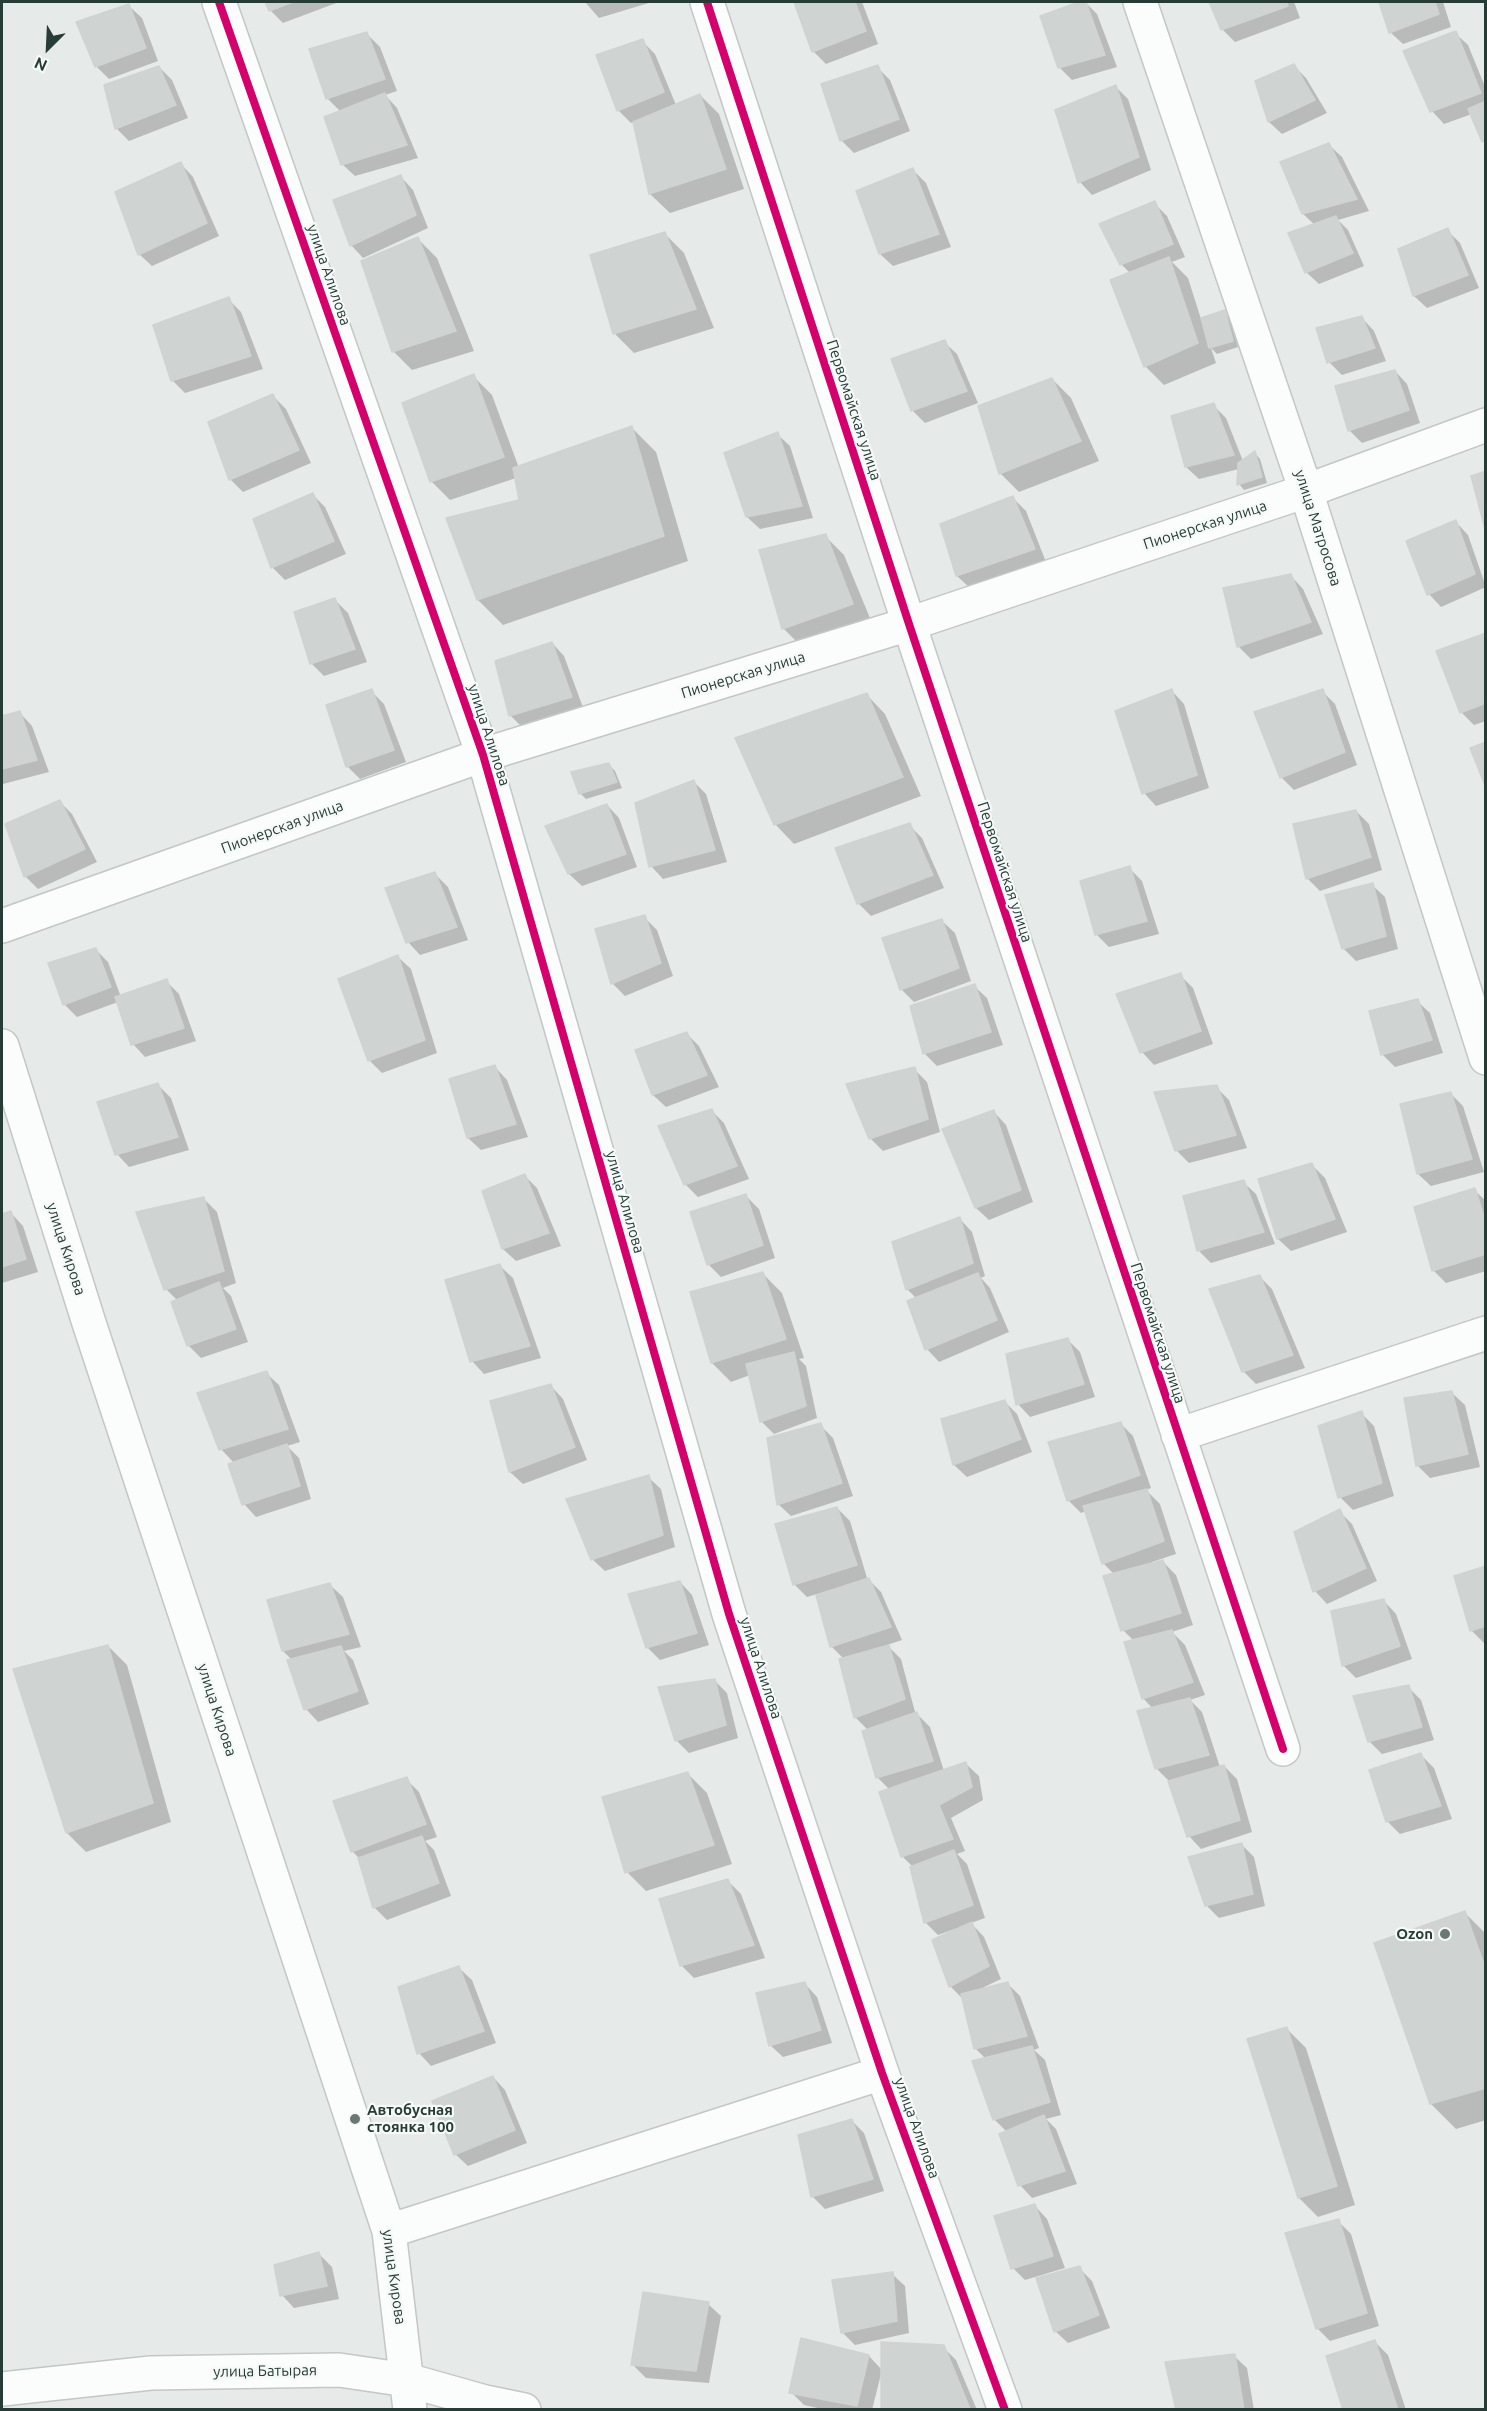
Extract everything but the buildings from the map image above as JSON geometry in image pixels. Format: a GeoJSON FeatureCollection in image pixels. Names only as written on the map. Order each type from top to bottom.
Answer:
{"type":"FeatureCollection","features":[{"type":"Feature","properties":{"kind":"street","name":"улица Алилова"},"geometry":{"type":"LineString","coordinates":[[219,2],[483,755],[729,1614],[882,2073],[1005,2409]]}},
{"type":"Feature","properties":{"kind":"street","name":"Первомайская улица"},"geometry":{"type":"LineString","coordinates":[[707,2],[909,624],[1282,1749]]}},
{"type":"Feature","properties":{"kind":"street","name":"улица Матросова"},"geometry":{"type":"LineString","coordinates":[[1140,2],[1306,491],[1485,1058]]}},
{"type":"Feature","properties":{"kind":"street","name":"Пионерская улица"},"geometry":{"type":"LineString","coordinates":[[2,926],[483,755],[909,624],[1306,491],[1485,425]]}},
{"type":"Feature","properties":{"kind":"street","name":"улица Кирова"},"geometry":{"type":"LineString","coordinates":[[2,1046],[89,1323],[389,2231],[409,2395]]}},
{"type":"Feature","properties":{"kind":"street"},"geometry":{"type":"LineString","coordinates":[[1178,1435],[1485,1333]]}},
{"type":"Feature","properties":{"kind":"street"},"geometry":{"type":"LineString","coordinates":[[389,2231],[882,2073]]}},
{"type":"Feature","properties":{"kind":"street","name":"улица Батырая"},"geometry":{"type":"LineString","coordinates":[[2,2389],[151,2373],[339,2370],[409,2395],[485,2402],[524,2409]]}},
{"type":"Feature","properties":{"kind":"cycle path"},"geometry":{"type":"LineString","coordinates":[[219,2],[483,755],[729,1614],[882,2073],[1005,2410]]}},
{"type":"Feature","properties":{"kind":"cycle path"},"geometry":{"type":"LineString","coordinates":[[707,2],[909,624],[1283,1749]]}},
{"type":"Feature","properties":{"kind":"place","name":"Ozon"},"geometry":{"type":"Point","coordinates":[1445,1934]}},
{"type":"Feature","properties":{"kind":"place","name":"Автобусная стоянка 100"},"geometry":{"type":"Point","coordinates":[355,2119]}}]}
